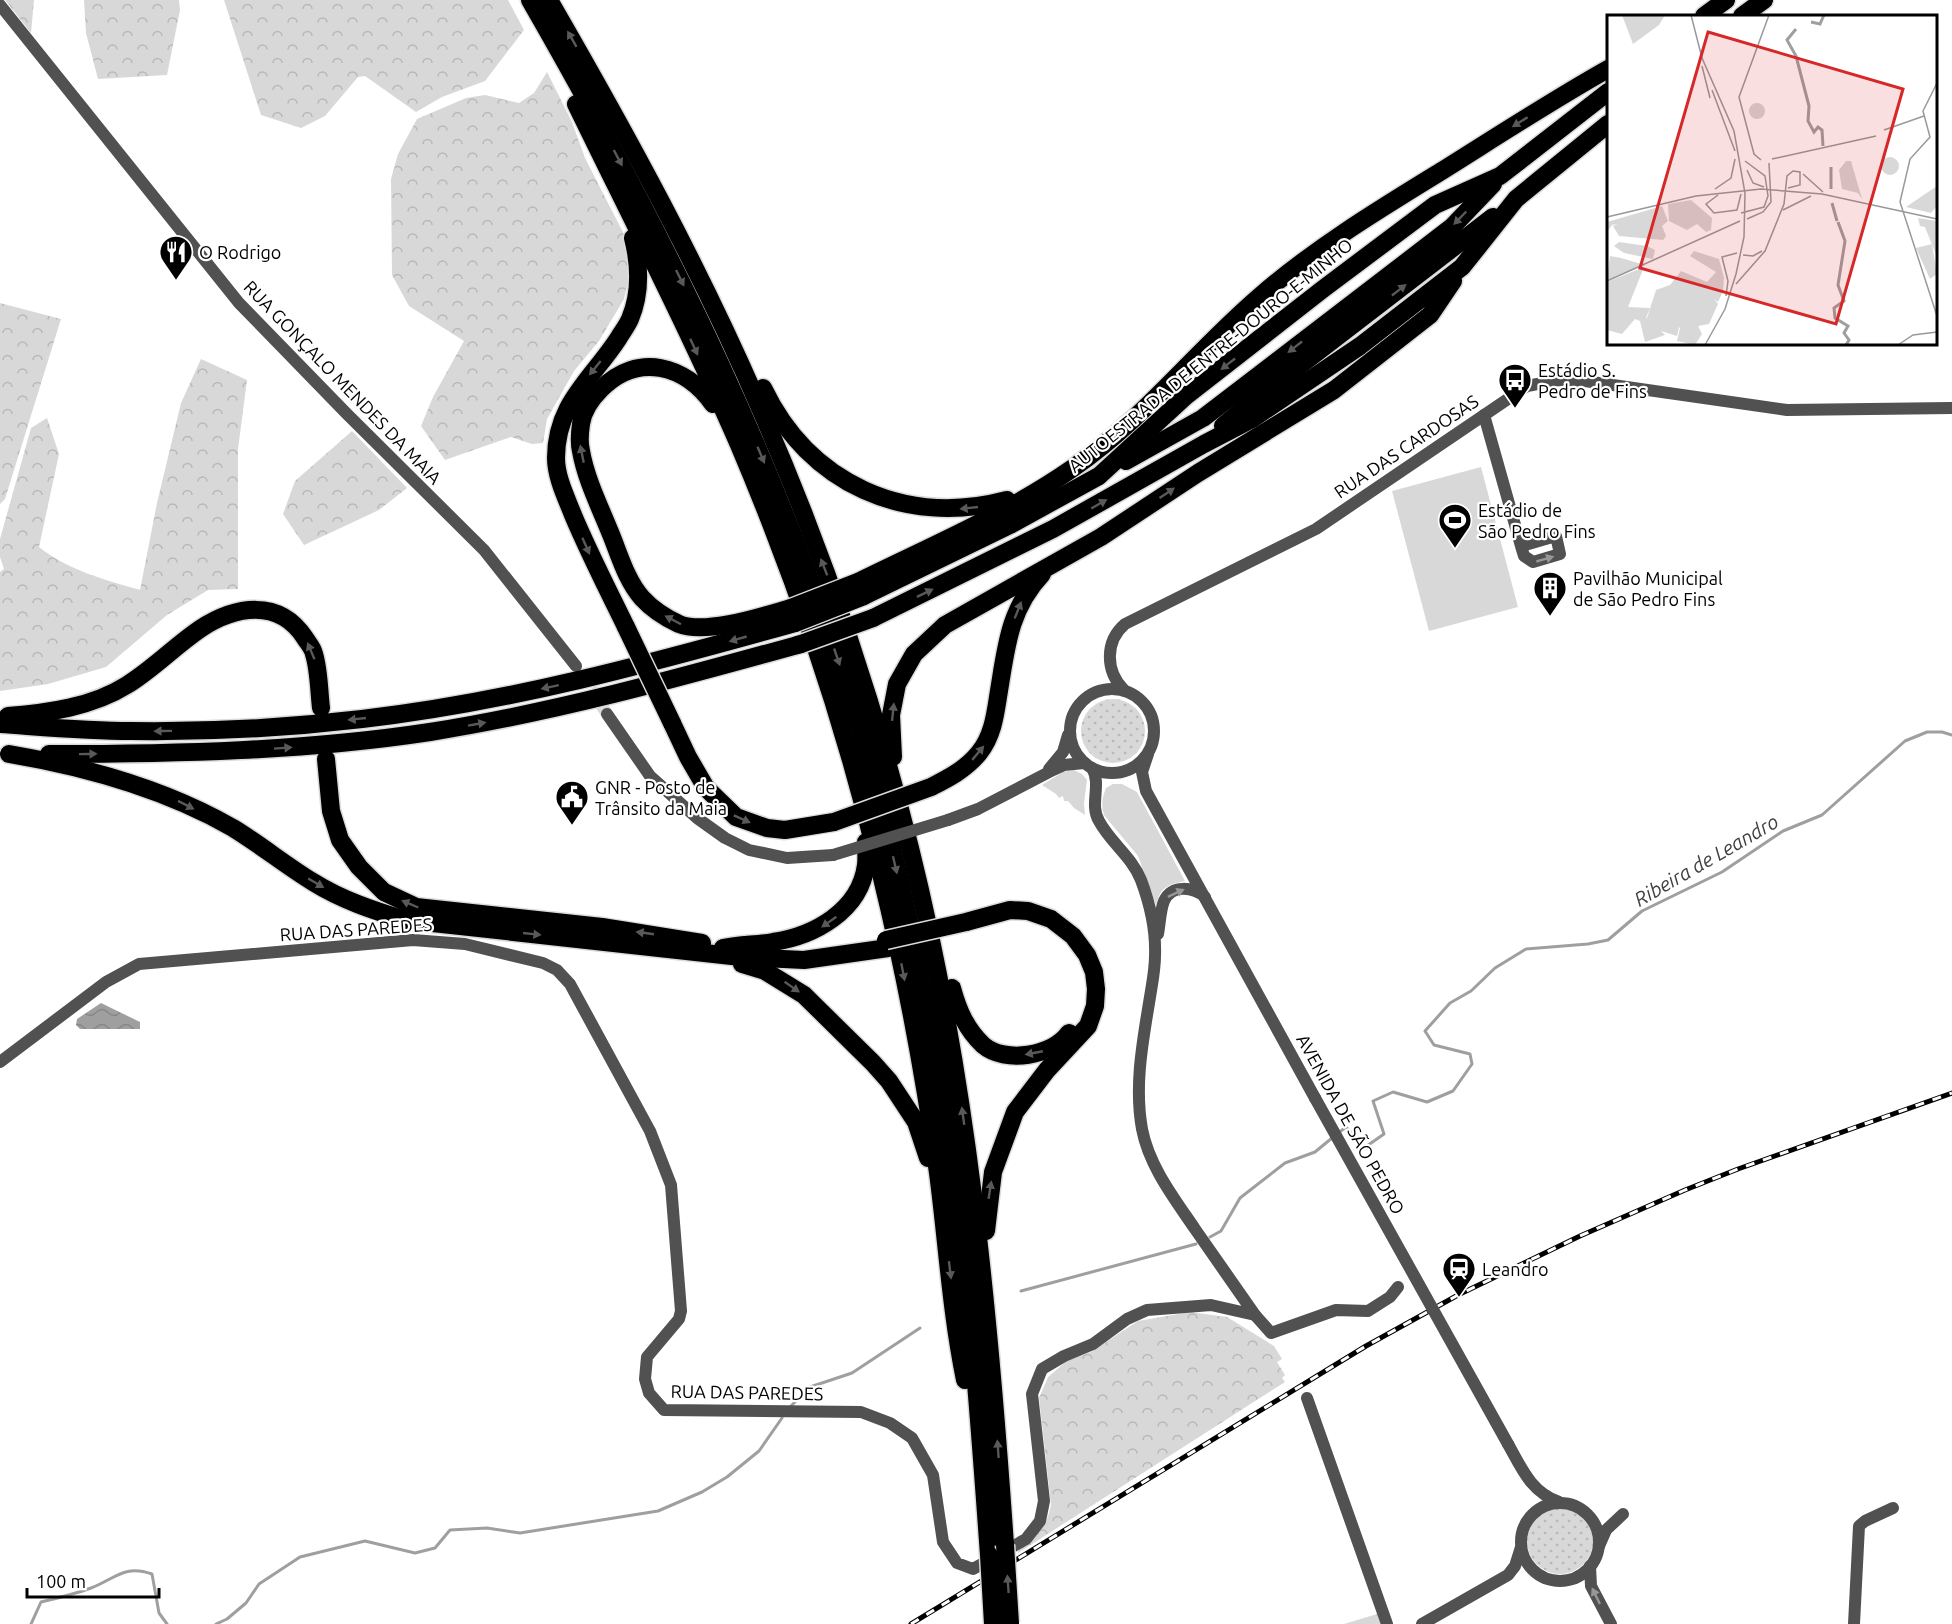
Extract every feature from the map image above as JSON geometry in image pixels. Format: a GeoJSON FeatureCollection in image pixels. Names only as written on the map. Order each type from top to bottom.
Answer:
{"type":"FeatureCollection","features":[{"type":"Feature","properties":{"kind":"highway"},"geometry":{"type":"LineString","coordinates":[[549,0],[652,185],[726,333],[782,458],[830,581],[896,792],[934,953],[961,1101],[982,1269],[1005,1545],[1005,1624]]}},
{"type":"Feature","properties":{"kind":"highway"},"geometry":{"type":"LineString","coordinates":[[1705,15],[1726,0]]}},
{"type":"Feature","properties":{"kind":"highway"},"geometry":{"type":"LineString","coordinates":[[1743,15],[1764,0]]}},
{"type":"Feature","properties":{"kind":"highway"},"geometry":{"type":"LineString","coordinates":[[534,8],[554,63],[685,328],[738,444],[796,592],[827,683],[882,875],[907,992],[929,1111],[962,1364],[982,1464]]}},
{"type":"Feature","properties":{"kind":"highway"},"geometry":{"type":"LineString","coordinates":[[534,8],[654,225],[730,382],[783,508],[849,693],[869,763],[915,949],[939,1075],[961,1234],[989,1555],[1005,1624]]}},
{"type":"Feature","properties":{"kind":"highway"},"geometry":{"type":"LineString","coordinates":[[0,724],[89,730],[166,731],[284,726],[361,719],[450,706],[574,682],[793,616],[861,589],[1074,468],[1136,417],[1258,297],[1325,246],[1365,218],[1607,70]]}},
{"type":"Feature","properties":{"kind":"highway","name":"AUTOESTRADA DE ENTRE-DOURO-E-MINHO"},"geometry":{"type":"LineString","coordinates":[[861,589],[1010,525],[1098,476],[1186,396],[1323,289],[1435,205],[1500,176],[1607,93]]}},
{"type":"Feature","properties":{"kind":"highway"},"geometry":{"type":"LineString","coordinates":[[1204,444],[1247,406],[1516,199],[1607,125]]}},
{"type":"Feature","properties":{"kind":"highway"},"geometry":{"type":"LineString","coordinates":[[1098,476],[1203,418],[1452,227],[1500,176]]}},
{"type":"Feature","properties":{"kind":"highway"},"geometry":{"type":"LineString","coordinates":[[896,792],[891,715],[897,684],[914,654],[945,625],[1101,537],[1198,473],[1334,390],[1430,315],[1462,267],[1516,199]]}},
{"type":"Feature","properties":{"kind":"highway"},"geometry":{"type":"LineString","coordinates":[[622,200],[639,264],[638,291],[629,321],[611,348],[577,390],[558,428],[556,460],[563,492],[587,549],[688,757],[706,788],[736,817],[767,828],[784,830],[834,822],[953,777],[980,753],[989,737],[995,718],[1016,611],[1028,590],[1050,566]]}},
{"type":"Feature","properties":{"kind":"highway"},"geometry":{"type":"LineString","coordinates":[[4,753],[232,751],[307,746],[396,736],[501,720],[622,694],[801,644],[873,618],[1053,530],[1252,419],[1350,353],[1462,267]]}},
{"type":"Feature","properties":{"kind":"highway"},"geometry":{"type":"LineString","coordinates":[[726,333],[748,358],[767,397],[791,435],[819,463],[870,493],[908,505],[955,509],[987,506],[1045,486]]}},
{"type":"Feature","properties":{"kind":"highway"},"geometry":{"type":"LineString","coordinates":[[738,444],[703,391],[687,377],[660,366],[637,368],[611,378],[591,399],[581,423],[580,450],[593,490],[627,573],[641,597],[657,612],[681,625],[704,627],[793,616]]}},
{"type":"Feature","properties":{"kind":"highway"},"geometry":{"type":"LineString","coordinates":[[0,716],[60,710],[108,695],[127,686],[201,629],[236,612],[260,609],[281,614],[300,630],[314,652],[321,708]]}},
{"type":"Feature","properties":{"kind":"highway"},"geometry":{"type":"LineString","coordinates":[[4,753],[53,761],[167,795],[231,827],[312,882],[356,905],[405,920],[699,953],[804,960],[967,926],[1012,921],[1029,922],[1045,926],[1064,940],[1079,960],[1085,973],[1087,987],[1081,1016],[1063,1041],[1036,1055],[1006,1054],[985,1047],[966,1025],[957,1008],[947,972],[934,953]]}},
{"type":"Feature","properties":{"kind":"highway"},"geometry":{"type":"LineString","coordinates":[[326,759],[331,811],[340,840],[359,867],[384,892],[416,907],[602,927],[692,940],[723,948],[766,952],[887,944]]}},
{"type":"Feature","properties":{"kind":"highway"},"geometry":{"type":"LineString","coordinates":[[723,948],[744,943],[772,942],[798,937],[825,925],[844,908],[858,889],[866,866],[867,831],[860,793]]}},
{"type":"Feature","properties":{"kind":"highway"},"geometry":{"type":"LineString","coordinates":[[967,926],[1010,910],[1028,911],[1051,919],[1073,936],[1087,955],[1094,972],[1096,989],[1095,1006],[1088,1026],[1047,1070],[1015,1112],[993,1172],[982,1269]]}},
{"type":"Feature","properties":{"kind":"highway"},"geometry":{"type":"LineString","coordinates":[[699,953],[765,971],[783,981],[804,995],[873,1063],[889,1081],[916,1122],[943,1212]]}},
{"type":"Feature","properties":{"kind":"street","name":"RUA GONÇALO MENDES DA MAIA"},"geometry":{"type":"LineString","coordinates":[[0,5],[239,303],[484,550],[576,666]]}},
{"type":"Feature","properties":{"kind":"street","name":"RUA DAS CARDOSAS"},"geometry":{"type":"LineString","coordinates":[[1094,692],[1105,683],[1109,676],[1111,642],[1116,632],[1125,624],[1316,529],[1527,386],[1558,380],[1585,381],[1788,410],[1952,408]]}},
{"type":"Feature","properties":{"kind":"street"},"geometry":{"type":"LineString","coordinates":[[1484,415],[1521,546]]}},
{"type":"Feature","properties":{"kind":"street"},"geometry":{"type":"LineString","coordinates":[[1111,667],[1114,676],[1124,690]]}},
{"type":"Feature","properties":{"kind":"street"},"geometry":{"type":"LineString","coordinates":[[1041,775],[1063,753],[1074,711],[1086,697],[1094,692],[1114,688],[1124,690],[1136,695],[1146,704],[1152,716],[1154,735],[1148,754],[1132,768],[1101,780],[1095,793]]}},
{"type":"Feature","properties":{"kind":"street"},"geometry":{"type":"LineString","coordinates":[[607,714],[650,776],[697,818],[725,838],[749,850],[787,858],[833,855],[948,820],[995,801],[1064,765],[1088,766],[1116,773]]}},
{"type":"Feature","properties":{"kind":"street"},"geometry":{"type":"LineString","coordinates":[[1070,729],[1073,747],[1096,779],[1094,803],[1100,823],[1141,878],[1155,936],[1155,959]]}},
{"type":"Feature","properties":{"kind":"street","name":"AVENIDA DE SÃO PEDRO"},"geometry":{"type":"LineString","coordinates":[[1146,791],[1142,772],[1148,754]]}},
{"type":"Feature","properties":{"kind":"street","name":"AVENIDA DE SÃO PEDRO"},"geometry":{"type":"LineString","coordinates":[[1116,773],[1133,778],[1146,791],[1525,1475],[1532,1495],[1530,1516]]}},
{"type":"Feature","properties":{"kind":"street"},"geometry":{"type":"LineString","coordinates":[[1205,897],[1198,891],[1186,888],[1171,893],[1165,900],[1142,1048],[1139,1094],[1143,1130],[1155,1166],[1256,1315],[1271,1333],[1336,1311],[1368,1311],[1390,1297],[1398,1287]]}},
{"type":"Feature","properties":{"kind":"street","name":"RUA DAS PAREDES"},"geometry":{"type":"LineString","coordinates":[[0,1062],[106,982],[139,964],[413,940],[433,940],[482,948],[543,963],[556,970],[570,984],[650,1131],[671,1185],[681,1311],[679,1319],[647,1357],[645,1379],[649,1393],[664,1410],[861,1412],[890,1423],[912,1438],[933,1475],[944,1542],[957,1563],[973,1569],[1026,1539],[1040,1521],[1044,1501],[1032,1394],[1042,1369],[1064,1356],[1093,1344],[1127,1319],[1147,1310],[1211,1305],[1256,1315]]}},
{"type":"Feature","properties":{"kind":"street"},"geometry":{"type":"LineString","coordinates":[[1307,1398],[1386,1624]]}},
{"type":"Feature","properties":{"kind":"street","name":"AVENIDA DE SÃO PEDRO"},"geometry":{"type":"LineString","coordinates":[[1525,1475],[1539,1492],[1563,1503]]}},
{"type":"Feature","properties":{"kind":"street"},"geometry":{"type":"LineString","coordinates":[[1422,1624],[1509,1575],[1515,1566],[1525,1525],[1530,1516],[1542,1507],[1563,1503],[1599,1518],[1623,1514],[1606,1530],[1590,1566],[1581,1574],[1557,1581],[1539,1574],[1524,1572],[1495,1584]]}},
{"type":"Feature","properties":{"kind":"street"},"geometry":{"type":"LineString","coordinates":[[1854,1624],[1859,1526],[1893,1508]]}},
{"type":"Feature","properties":{"kind":"street"},"geometry":{"type":"LineString","coordinates":[[1584,1512],[1596,1528],[1598,1549]]}},
{"type":"Feature","properties":{"kind":"street"},"geometry":{"type":"LineString","coordinates":[[1522,1542],[1522,1551],[1527,1562],[1539,1574]]}},
{"type":"Feature","properties":{"kind":"street"},"geometry":{"type":"LineString","coordinates":[[1590,1566],[1591,1586],[1611,1624]]}},
{"type":"Feature","properties":{"kind":"green space"},"geometry":{"type":"Polygon","coordinates":[[[5,0],[34,0],[31,33],[5,0]]]}},
{"type":"Feature","properties":{"kind":"green space"},"geometry":{"type":"Polygon","coordinates":[[[84,0],[179,0],[180,10],[167,75],[98,79],[86,33],[84,0]]]}},
{"type":"Feature","properties":{"kind":"green space"},"geometry":{"type":"Polygon","coordinates":[[[224,0],[508,0],[524,30],[485,81],[442,97],[416,112],[365,76],[358,77],[325,116],[301,128],[261,115],[224,0]]]}},
{"type":"Feature","properties":{"kind":"green space"},"geometry":{"type":"Polygon","coordinates":[[[547,72],[572,122],[585,158],[630,246],[630,274],[624,299],[599,341],[574,371],[547,419],[543,443],[532,444],[511,437],[445,460],[421,426],[433,397],[464,341],[409,306],[392,275],[391,179],[398,154],[417,119],[466,98],[485,95],[519,103],[534,93],[547,72]]]}},
{"type":"Feature","properties":{"kind":"green space"},"geometry":{"type":"Polygon","coordinates":[[[0,303],[61,319],[5,499],[0,504],[0,303]]]}},
{"type":"Feature","properties":{"kind":"green space"},"geometry":{"type":"Polygon","coordinates":[[[201,359],[247,380],[238,449],[238,589],[208,590],[167,615],[106,667],[48,684],[0,691],[0,572],[4,569],[0,557],[0,539],[31,428],[47,418],[59,454],[39,547],[74,568],[140,590],[157,503],[181,403],[201,359]]]}},
{"type":"Feature","properties":{"kind":"green space"},"geometry":{"type":"Polygon","coordinates":[[[352,431],[407,488],[379,510],[304,545],[283,514],[295,481],[352,431]]]}},
{"type":"Feature","properties":{"kind":"green space","name":"Estádio de São Pedro Fins"},"geometry":{"type":"Polygon","coordinates":[[[1481,467],[1518,607],[1429,631],[1392,491],[1481,467]]]}},
{"type":"Feature","properties":{"kind":"green space"},"geometry":{"type":"Polygon","coordinates":[[[1107,699],[1119,699],[1136,708],[1143,719],[1145,731],[1143,743],[1136,754],[1119,763],[1107,763],[1095,758],[1086,749],[1081,737],[1081,725],[1086,713],[1095,704],[1107,699]]]}},
{"type":"Feature","properties":{"kind":"green space"},"geometry":{"type":"Polygon","coordinates":[[[1074,770],[1087,780],[1085,815],[1068,801],[1064,801],[1063,796],[1059,798],[1042,785],[1063,772],[1074,770]]]}},
{"type":"Feature","properties":{"kind":"green space"},"geometry":{"type":"Polygon","coordinates":[[[1113,784],[1122,784],[1137,792],[1185,881],[1166,887],[1160,894],[1156,905],[1138,856],[1104,815],[1102,805],[1106,788],[1113,784]]]}},
{"type":"Feature","properties":{"kind":"green space"},"geometry":{"type":"Polygon","coordinates":[[[1190,1312],[1227,1317],[1274,1346],[1282,1359],[1277,1362],[1285,1375],[1282,1378],[1285,1382],[1018,1553],[1018,1547],[1043,1526],[1051,1505],[1039,1398],[1048,1377],[1069,1359],[1091,1352],[1138,1321],[1190,1312]]]}},
{"type":"Feature","properties":{"kind":"green space"},"geometry":{"type":"Polygon","coordinates":[[[1554,1508],[1566,1508],[1578,1513],[1588,1523],[1593,1541],[1591,1554],[1578,1569],[1566,1574],[1554,1574],[1542,1569],[1532,1559],[1527,1547],[1527,1535],[1532,1523],[1542,1513],[1554,1508]]]}},
{"type":"Feature","properties":{"kind":"green space"},"geometry":{"type":"Polygon","coordinates":[[[1377,1614],[1381,1624],[1344,1624],[1377,1614]]]}},
{"type":"Feature","properties":{"kind":"water"},"geometry":{"type":"Polygon","coordinates":[[[101,1003],[140,1022],[140,1029],[80,1029],[76,1025],[77,1019],[101,1003]]]}},
{"type":"Feature","properties":{"kind":"waterway","name":"Ribeira de Leandro"},"geometry":{"type":"LineString","coordinates":[[1337,1134],[1346,1127],[1364,1148],[1384,1134],[1373,1101],[1393,1092],[1427,1102],[1453,1091],[1472,1064],[1470,1054],[1434,1045],[1425,1031],[1450,1003],[1471,991],[1495,968],[1526,949],[1608,940],[1642,911],[1722,872],[1783,831],[1822,815],[1905,741],[1927,732],[1952,735]]}},
{"type":"Feature","properties":{"kind":"waterway","name":"Ribeira de Leandro"},"geometry":{"type":"LineString","coordinates":[[1210,1237],[1221,1231],[1240,1198],[1285,1163],[1315,1152],[1332,1138]]}},
{"type":"Feature","properties":{"kind":"waterway","name":"Ribeira de Leandro"},"geometry":{"type":"LineString","coordinates":[[1021,1291],[1196,1244]]}},
{"type":"Feature","properties":{"kind":"waterway","name":"Ribeira de Leandro"},"geometry":{"type":"LineString","coordinates":[[791,1406],[810,1387],[852,1373],[920,1328]]}},
{"type":"Feature","properties":{"kind":"waterway","name":"Ribeira de Leandro"},"geometry":{"type":"LineString","coordinates":[[216,1624],[227,1619],[246,1603],[259,1584],[300,1557],[365,1541],[415,1553],[435,1548],[450,1530],[487,1528],[520,1533],[658,1511],[702,1492],[727,1477],[759,1451],[782,1418]]}},
{"type":"Feature","properties":{"kind":"waterway","name":"Ribeira de Leandro"},"geometry":{"type":"LineString","coordinates":[[31,1624],[41,1602],[85,1590],[120,1574],[134,1571],[152,1574],[159,1613],[167,1624]]}},
{"type":"Feature","properties":{"kind":"tunnel"},"geometry":{"type":"LineString","coordinates":[[581,674],[607,714]]}},
{"type":"Feature","properties":{"kind":"railway"},"geometry":{"type":"LineString","coordinates":[[911,1624],[1366,1346],[1458,1295],[1580,1236],[1685,1190],[1952,1093]]}},
{"type":"Feature","properties":{"kind":"place","name":"O Rodrigo"},"geometry":{"type":"Point","coordinates":[176,281]}},
{"type":"Feature","properties":{"kind":"place","name":"Estádio S. Pedro de Fins"},"geometry":{"type":"Point","coordinates":[1515,409]}},
{"type":"Feature","properties":{"kind":"place","name":"Estádio de São Pedro Fins"},"geometry":{"type":"Point","coordinates":[1455,549]}},
{"type":"Feature","properties":{"kind":"place","name":"Pavilhão Municipal de São Pedro Fins"},"geometry":{"type":"Point","coordinates":[1550,617]}},
{"type":"Feature","properties":{"kind":"place","name":"GNR - Posto de Trânsito da Maia"},"geometry":{"type":"Point","coordinates":[572,826]}},
{"type":"Feature","properties":{"kind":"place","name":"Leandro"},"geometry":{"type":"Point","coordinates":[1459,1298]}}]}
